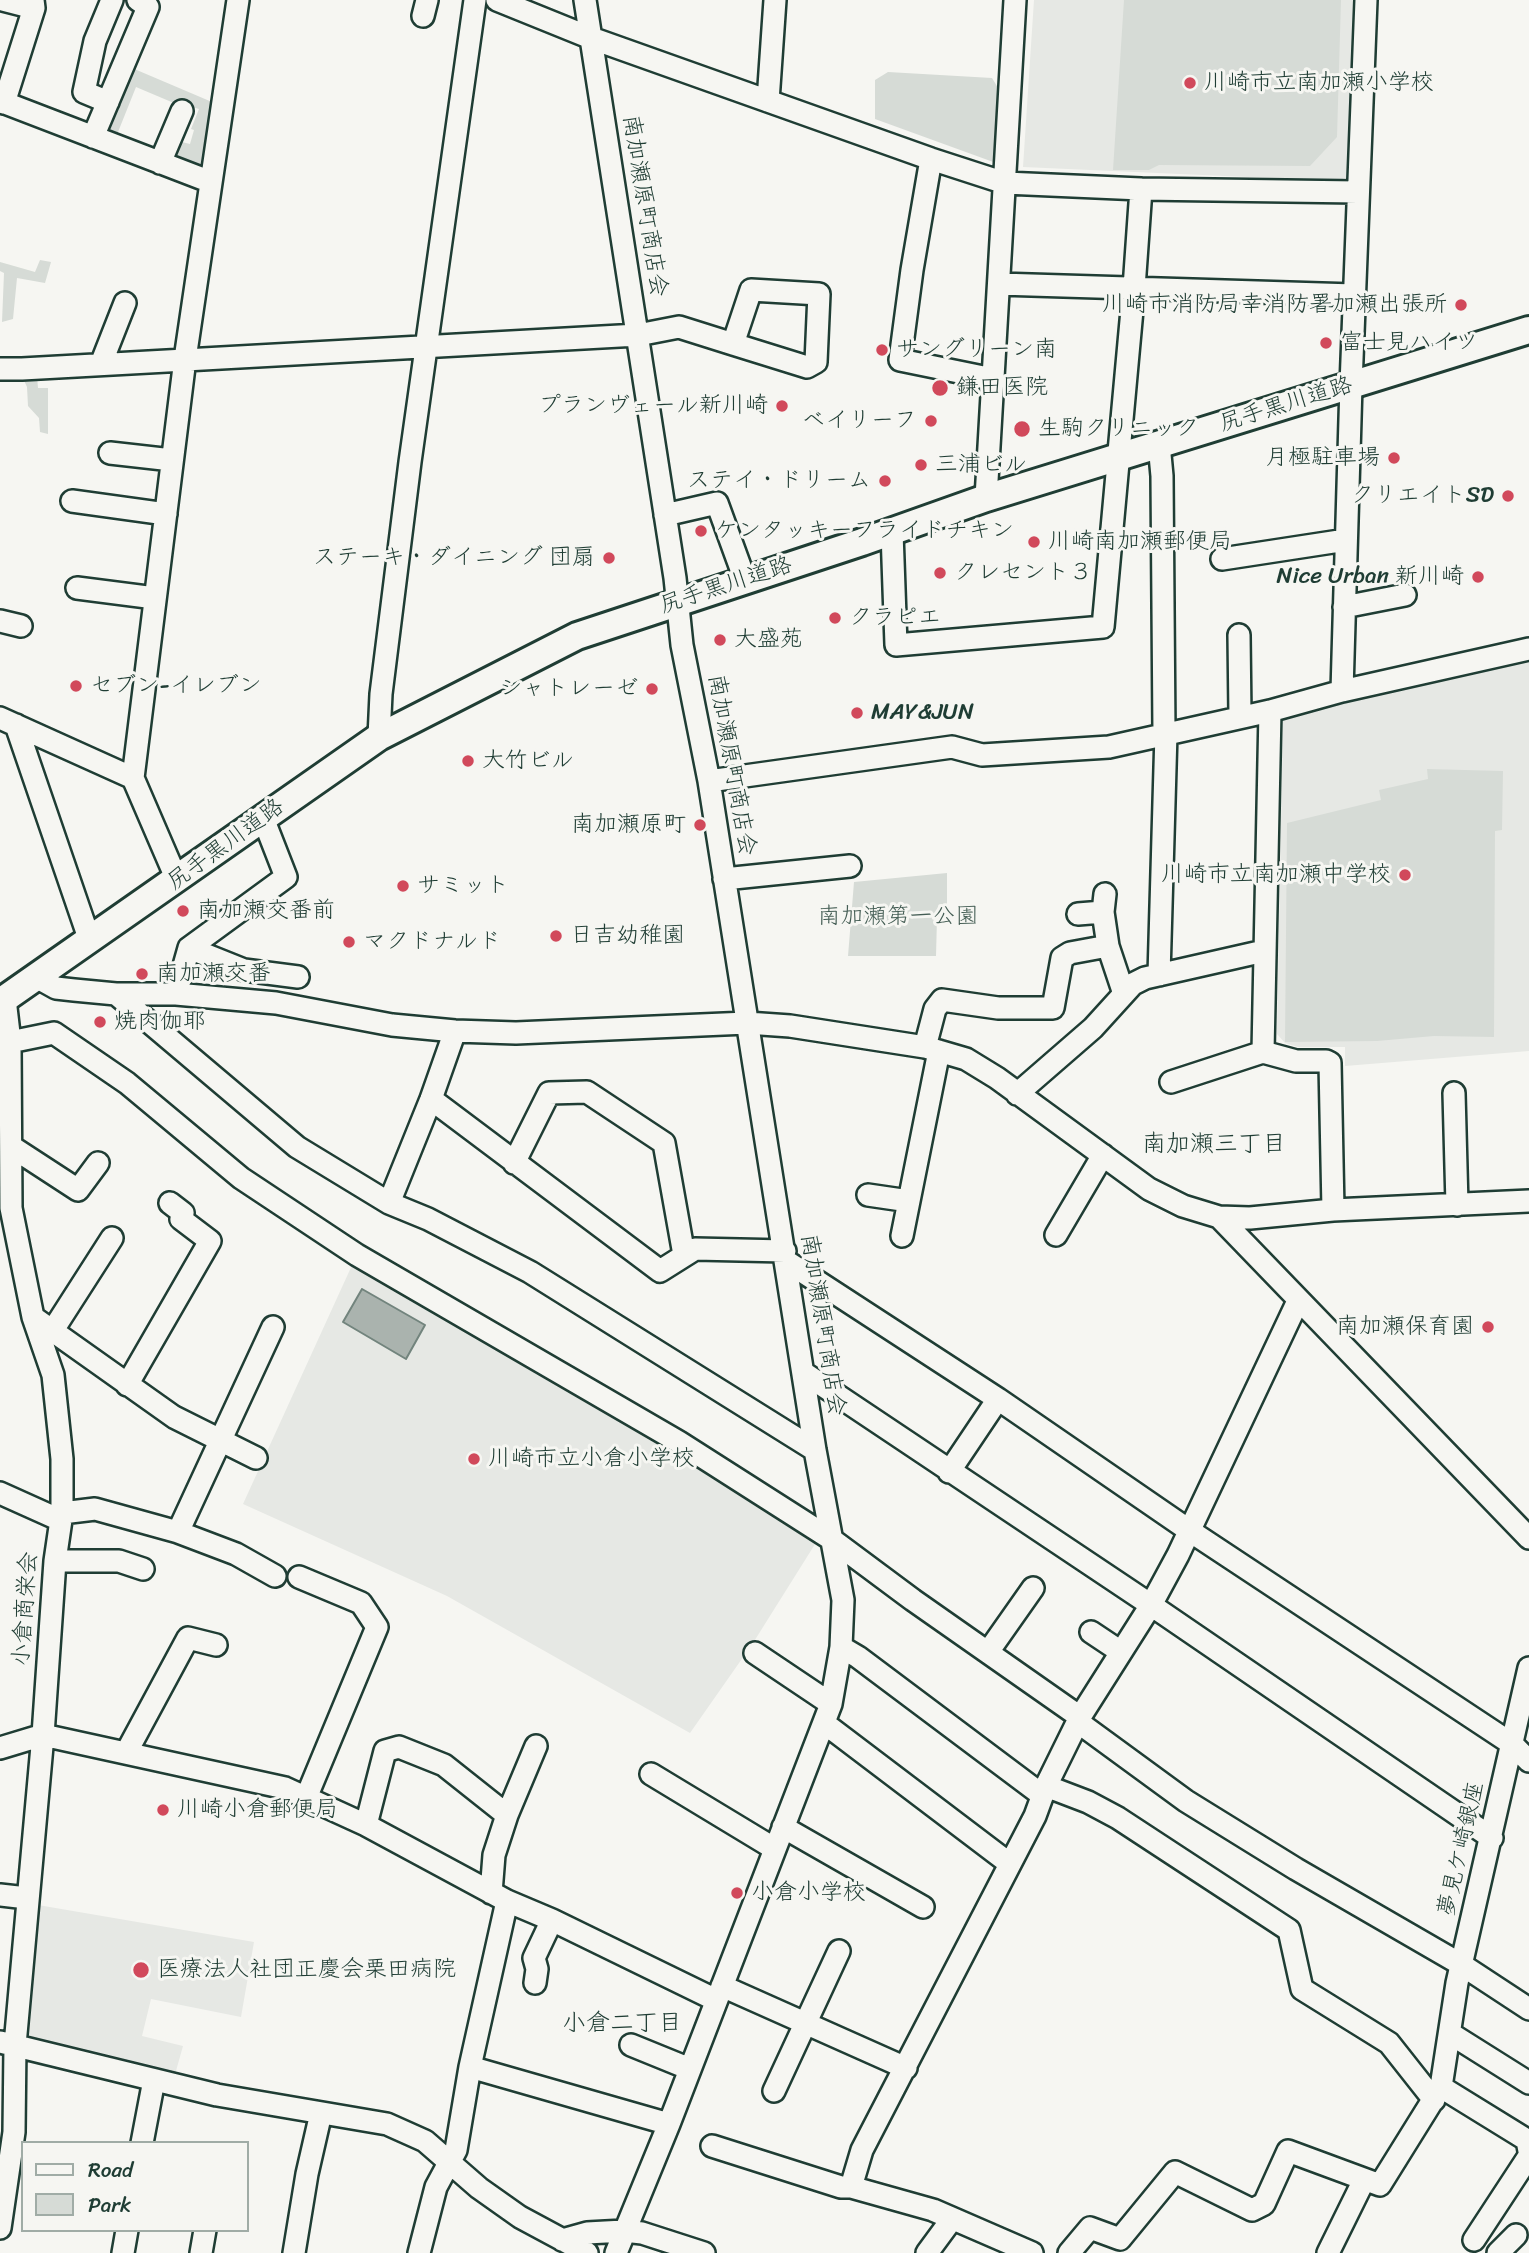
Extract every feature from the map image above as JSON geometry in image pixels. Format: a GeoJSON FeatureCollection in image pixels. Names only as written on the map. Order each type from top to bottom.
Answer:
{"type":"FeatureCollection","features":[{"type":"Feature","properties":{"kind":"main road","name":"尻手黒川道路"},"geometry":{"type":"LineString","coordinates":[[3,1001],[379,737],[577,636],[892,532],[986,498],[1529,330]]}},
{"type":"Feature","properties":{"kind":"street"},"geometry":{"type":"LineString","coordinates":[[3,0],[33,4],[2,102],[211,183]]}},
{"type":"Feature","properties":{"kind":"street"},"geometry":{"type":"LineString","coordinates":[[108,102],[84,92],[95,41],[112,0]]}},
{"type":"Feature","properties":{"kind":"street"},"geometry":{"type":"LineString","coordinates":[[93,137],[148,7],[138,0]]}},
{"type":"Feature","properties":{"kind":"street"},"geometry":{"type":"LineString","coordinates":[[177,880],[133,778],[185,359],[238,0]]}},
{"type":"Feature","properties":{"kind":"street"},"geometry":{"type":"LineString","coordinates":[[379,737],[381,694],[426,348],[475,0]]}},
{"type":"Feature","properties":{"kind":"street"},"geometry":{"type":"LineString","coordinates":[[497,0],[591,38],[1005,183],[1140,189],[1358,192]]}},
{"type":"Feature","properties":{"kind":"street","name":"南加瀬原町商店会"},"geometry":{"type":"LineString","coordinates":[[585,0],[638,335],[682,645],[709,781],[815,1450],[843,1600],[841,1647],[827,1714],[669,2124],[616,2253]]}},
{"type":"Feature","properties":{"kind":"street"},"geometry":{"type":"LineString","coordinates":[[768,101],[775,0]]}},
{"type":"Feature","properties":{"kind":"street"},"geometry":{"type":"LineString","coordinates":[[986,498],[1015,0]]}},
{"type":"Feature","properties":{"kind":"street"},"geometry":{"type":"LineString","coordinates":[[1342,691],[1366,0]]}},
{"type":"Feature","properties":{"kind":"street"},"geometry":{"type":"LineString","coordinates":[[160,163],[182,111]]}},
{"type":"Feature","properties":{"kind":"street"},"geometry":{"type":"LineString","coordinates":[[931,159],[900,360],[993,379]]}},
{"type":"Feature","properties":{"kind":"street"},"geometry":{"type":"LineString","coordinates":[[892,532],[896,645],[1103,627],[1134,288],[1140,189]]}},
{"type":"Feature","properties":{"kind":"street"},"geometry":{"type":"LineString","coordinates":[[999,284],[1354,295]]}},
{"type":"Feature","properties":{"kind":"street"},"geometry":{"type":"LineString","coordinates":[[0,369],[638,335],[679,327],[733,344],[807,367],[816,362],[818,294],[751,290],[733,344]]}},
{"type":"Feature","properties":{"kind":"street"},"geometry":{"type":"LineString","coordinates":[[101,365],[125,303]]}},
{"type":"Feature","properties":{"kind":"street"},"geometry":{"type":"LineString","coordinates":[[1159,444],[1162,476],[1165,734],[1160,975]]}},
{"type":"Feature","properties":{"kind":"street"},"geometry":{"type":"LineString","coordinates":[[110,453],[173,460]]}},
{"type":"Feature","properties":{"kind":"street"},"geometry":{"type":"LineString","coordinates":[[72,501],[166,514]]}},
{"type":"Feature","properties":{"kind":"street"},"geometry":{"type":"LineString","coordinates":[[665,515],[717,503],[745,580]]}},
{"type":"Feature","properties":{"kind":"street"},"geometry":{"type":"LineString","coordinates":[[1222,559],[1346,540]]}},
{"type":"Feature","properties":{"kind":"street"},"geometry":{"type":"LineString","coordinates":[[77,588],[155,598]]}},
{"type":"Feature","properties":{"kind":"street"},"geometry":{"type":"LineString","coordinates":[[1344,607],[1405,595]]}},
{"type":"Feature","properties":{"kind":"street"},"geometry":{"type":"LineString","coordinates":[[1,612],[21,626]]}},
{"type":"Feature","properties":{"kind":"street"},"geometry":{"type":"LineString","coordinates":[[1239,635],[1240,716]]}},
{"type":"Feature","properties":{"kind":"street"},"geometry":{"type":"LineString","coordinates":[[709,781],[952,747],[982,755],[1109,747],[1529,649]]}},
{"type":"Feature","properties":{"kind":"street"},"geometry":{"type":"LineString","coordinates":[[1263,1052],[1270,711]]}},
{"type":"Feature","properties":{"kind":"street"},"geometry":{"type":"LineString","coordinates":[[8,722],[133,778]]}},
{"type":"Feature","properties":{"kind":"street"},"geometry":{"type":"LineString","coordinates":[[8,722],[90,941]]}},
{"type":"Feature","properties":{"kind":"street"},"geometry":{"type":"LineString","coordinates":[[176,994],[190,948],[286,877],[263,818]]}},
{"type":"Feature","properties":{"kind":"street"},"geometry":{"type":"LineString","coordinates":[[724,879],[850,866]]}},
{"type":"Feature","properties":{"kind":"street"},"geometry":{"type":"LineString","coordinates":[[1078,914],[1104,903],[1108,946],[1124,994]]}},
{"type":"Feature","properties":{"kind":"street"},"geometry":{"type":"LineString","coordinates":[[902,1236],[932,1049],[935,1009],[942,1000],[998,1008],[1053,1008],[1062,958],[1070,953],[1108,946]]}},
{"type":"Feature","properties":{"kind":"street"},"geometry":{"type":"LineString","coordinates":[[190,948],[244,970],[298,977]]}},
{"type":"Feature","properties":{"kind":"street"},"geometry":{"type":"LineString","coordinates":[[1017,1094],[1093,1027],[1133,984],[1160,975],[1264,951]]}},
{"type":"Feature","properties":{"kind":"street"},"geometry":{"type":"LineString","coordinates":[[38,978],[56,988],[116,994],[176,994],[276,1003],[392,1025],[455,1031],[516,1033],[747,1023],[790,1026],[932,1049],[966,1059],[1149,1188],[1183,1206],[1219,1217],[1250,1218],[1333,1210],[1529,1201]]}},
{"type":"Feature","properties":{"kind":"street"},"geometry":{"type":"LineString","coordinates":[[116,994],[297,1147],[389,1203],[530,1272],[815,1450]]}},
{"type":"Feature","properties":{"kind":"street","name":"小倉商栄会"},"geometry":{"type":"LineString","coordinates":[[0,2228],[2,2198],[14,2132],[8,2043],[27,1898],[61,1517],[59,1414],[53,1375],[33,1317],[11,1208],[10,1042],[3,1001]]}},
{"type":"Feature","properties":{"kind":"street"},"geometry":{"type":"LineString","coordinates":[[389,1203],[455,1031]]}},
{"type":"Feature","properties":{"kind":"street"},"geometry":{"type":"LineString","coordinates":[[10,1042],[54,1033],[127,1083],[241,1178],[357,1255],[679,1442],[831,1539],[989,1652],[1186,1801],[1296,1869],[1462,1965],[1529,2008]]}},
{"type":"Feature","properties":{"kind":"street"},"geometry":{"type":"LineString","coordinates":[[1171,1082],[1263,1052],[1296,1061],[1330,1063],[1333,1210]]}},
{"type":"Feature","properties":{"kind":"street"},"geometry":{"type":"LineString","coordinates":[[514,1163],[550,1093],[587,1092],[664,1143],[684,1255]]}},
{"type":"Feature","properties":{"kind":"street"},"geometry":{"type":"LineString","coordinates":[[1454,1093],[1457,1205]]}},
{"type":"Feature","properties":{"kind":"street"},"geometry":{"type":"LineString","coordinates":[[431,1099],[660,1271],[695,1249],[786,1256],[1190,1531],[1512,1744],[1529,1761]]}},
{"type":"Feature","properties":{"kind":"street"},"geometry":{"type":"LineString","coordinates":[[12,1147],[78,1190],[98,1163]]}},
{"type":"Feature","properties":{"kind":"street"},"geometry":{"type":"LineString","coordinates":[[1056,1235],[1103,1155]]}},
{"type":"Feature","properties":{"kind":"street"},"geometry":{"type":"LineString","coordinates":[[867,1195],[909,1201]]}},
{"type":"Feature","properties":{"kind":"street"},"geometry":{"type":"LineString","coordinates":[[127,1385],[210,1241],[180,1219],[183,1213],[170,1203]]}},
{"type":"Feature","properties":{"kind":"street"},"geometry":{"type":"LineString","coordinates":[[1219,1217],[1529,1538]]}},
{"type":"Feature","properties":{"kind":"street"},"geometry":{"type":"LineString","coordinates":[[54,1330],[112,1238]]}},
{"type":"Feature","properties":{"kind":"street"},"geometry":{"type":"LineString","coordinates":[[851,2187],[862,2150],[1035,1816],[1044,1791],[1079,1719],[1151,1605],[1190,1531],[1298,1301]]}},
{"type":"Feature","properties":{"kind":"street"},"geometry":{"type":"LineString","coordinates":[[33,1317],[173,1417],[256,1458]]}},
{"type":"Feature","properties":{"kind":"street"},"geometry":{"type":"LineString","coordinates":[[178,1532],[273,1327]]}},
{"type":"Feature","properties":{"kind":"street"},"geometry":{"type":"LineString","coordinates":[[804,1373],[1492,1838]]}},
{"type":"Feature","properties":{"kind":"street"},"geometry":{"type":"LineString","coordinates":[[949,1472],[998,1399]]}},
{"type":"Feature","properties":{"kind":"street"},"geometry":{"type":"LineString","coordinates":[[0,1493],[61,1517],[96,1509],[178,1532],[236,1554],[275,1576]]}},
{"type":"Feature","properties":{"kind":"street"},"geometry":{"type":"LineString","coordinates":[[55,1561],[119,1561],[143,1569]]}},
{"type":"Feature","properties":{"kind":"street"},"geometry":{"type":"LineString","coordinates":[[299,1577],[360,1603],[377,1627],[306,1798]]}},
{"type":"Feature","properties":{"kind":"street"},"geometry":{"type":"LineString","coordinates":[[989,1652],[1033,1588]]}},
{"type":"Feature","properties":{"kind":"street"},"geometry":{"type":"LineString","coordinates":[[1091,1632],[1121,1652]]}},
{"type":"Feature","properties":{"kind":"street"},"geometry":{"type":"LineString","coordinates":[[125,1753],[188,1638],[216,1645]]}},
{"type":"Feature","properties":{"kind":"street"},"geometry":{"type":"LineString","coordinates":[[841,1647],[1044,1791],[1088,1802],[1118,1818],[1289,1930],[1302,1989],[1389,2043],[1438,2094],[1527,2140],[1529,2154],[1474,2240]]}},
{"type":"Feature","properties":{"kind":"street"},"geometry":{"type":"LineString","coordinates":[[755,1653],[1010,1864]]}},
{"type":"Feature","properties":{"kind":"street","name":"夢見ケ崎銀座"},"geometry":{"type":"LineString","coordinates":[[1438,2094],[1451,2034],[1457,1983],[1529,1668]]}},
{"type":"Feature","properties":{"kind":"street"},"geometry":{"type":"LineString","coordinates":[[0,1748],[43,1735],[285,1788],[366,1825],[499,1897],[719,1993],[804,2023],[906,2068]]}},
{"type":"Feature","properties":{"kind":"street"},"geometry":{"type":"LineString","coordinates":[[419,2253],[436,2187],[456,2150],[499,1897],[494,1855],[507,1815],[536,1746]]}},
{"type":"Feature","properties":{"kind":"street"},"geometry":{"type":"LineString","coordinates":[[366,1825],[385,1751],[399,1747],[444,1765],[507,1815]]}},
{"type":"Feature","properties":{"kind":"street"},"geometry":{"type":"LineString","coordinates":[[651,1774],[775,1849]]}},
{"type":"Feature","properties":{"kind":"street"},"geometry":{"type":"LineString","coordinates":[[783,1827],[923,1908]]}},
{"type":"Feature","properties":{"kind":"street"},"geometry":{"type":"LineString","coordinates":[[0,1895],[27,1898]]}},
{"type":"Feature","properties":{"kind":"street"},"geometry":{"type":"LineString","coordinates":[[535,1983],[537,1969],[534,1958],[552,1920]]}},
{"type":"Feature","properties":{"kind":"street"},"geometry":{"type":"LineString","coordinates":[[774,2091],[839,1951]]}},
{"type":"Feature","properties":{"kind":"street"},"geometry":{"type":"LineString","coordinates":[[1451,2034],[1529,2083]]}},
{"type":"Feature","properties":{"kind":"street"},"geometry":{"type":"LineString","coordinates":[[8,2043],[217,2095],[387,2124],[425,2141],[479,2188],[520,2217],[587,2253]]}},
{"type":"Feature","properties":{"kind":"street"},"geometry":{"type":"LineString","coordinates":[[631,2045],[690,2069]]}},
{"type":"Feature","properties":{"kind":"street"},"geometry":{"type":"LineString","coordinates":[[470,2067],[669,2124]]}},
{"type":"Feature","properties":{"kind":"street"},"geometry":{"type":"LineString","coordinates":[[142,2141],[154,2080]]}},
{"type":"Feature","properties":{"kind":"street"},"geometry":{"type":"LineString","coordinates":[[1069,2253],[1090,2228],[1120,2239],[1175,2172],[1252,2210],[1265,2204],[1288,2151],[1380,2185],[1438,2094]]}},
{"type":"Feature","properties":{"kind":"street"},"geometry":{"type":"LineString","coordinates":[[295,2253],[307,2174],[321,2113]]}},
{"type":"Feature","properties":{"kind":"street"},"geometry":{"type":"LineString","coordinates":[[712,2146],[841,2188],[851,2187],[933,2210],[1024,2252]]}},
{"type":"Feature","properties":{"kind":"street"},"geometry":{"type":"LineString","coordinates":[[1328,2253],[1364,2180]]}},
{"type":"Feature","properties":{"kind":"street"},"geometry":{"type":"LineString","coordinates":[[927,2253],[952,2219]]}},
{"type":"Feature","properties":{"kind":"street"},"geometry":{"type":"LineString","coordinates":[[562,2240],[587,2233],[624,2231],[642,2233],[704,2253]]}},
{"type":"Feature","properties":{"kind":"street"},"geometry":{"type":"LineString","coordinates":[[123,2253],[127,2232]]}},
{"type":"Feature","properties":{"kind":"street"},"geometry":{"type":"LineString","coordinates":[[201,2253],[205,2232]]}},
{"type":"Feature","properties":{"kind":"street"},"geometry":{"type":"LineString","coordinates":[[1498,2253],[1516,2235]]}},
{"type":"Feature","properties":{"kind":"shaded area","name":"川崎市立南加瀬小学校"},"geometry":{"type":"Polygon","coordinates":[[[1034,0],[1355,0],[1348,177],[1337,181],[1023,167],[1034,0]]]}},
{"type":"Feature","properties":{"kind":"shaded area","name":"川崎市立南加瀬中学校"},"geometry":{"type":"Polygon","coordinates":[[[1529,659],[1529,1051],[1345,1066],[1345,1047],[1298,1047],[1285,1043],[1277,1034],[1283,717],[1529,659]]]}},
{"type":"Feature","properties":{"kind":"shaded area","name":"川崎市立小倉小学校"},"geometry":{"type":"Polygon","coordinates":[[[353,1263],[612,1414],[817,1541],[753,1643],[690,1733],[447,1596],[243,1504],[353,1263]]]}},
{"type":"Feature","properties":{"kind":"shaded area"},"geometry":{"type":"Polygon","coordinates":[[[362,1289],[425,1325],[406,1359],[343,1322],[362,1289]]]}},
{"type":"Feature","properties":{"kind":"shaded area","name":"医療法人社団正慶会栗田病院"},"geometry":{"type":"Polygon","coordinates":[[[38,1905],[254,1942],[241,2017],[151,1999],[142,2036],[183,2046],[174,2078],[31,2046],[26,2037],[38,1905]]]}},
{"type":"Feature","properties":{"kind":"green space","name":"川崎市立南加瀬小学校"},"geometry":{"type":"Polygon","coordinates":[[[1124,0],[1341,0],[1337,137],[1310,166],[1159,165],[1149,170],[1113,170],[1124,0]]]}},
{"type":"Feature","properties":{"kind":"green space"},"geometry":{"type":"Polygon","coordinates":[[[132,68],[212,102],[203,167],[196,171],[171,155],[178,141],[190,144],[194,130],[191,129],[199,109],[189,106],[188,109],[136,87],[116,137],[110,135],[107,124],[132,68]]]}},
{"type":"Feature","properties":{"kind":"green space"},"geometry":{"type":"Polygon","coordinates":[[[888,72],[992,78],[1003,96],[996,163],[875,119],[875,80],[888,72]]]}},
{"type":"Feature","properties":{"kind":"green space"},"geometry":{"type":"Polygon","coordinates":[[[40,260],[51,262],[45,283],[17,278],[13,319],[2,322],[4,273],[0,271],[0,262],[35,272],[40,260]]]}},
{"type":"Feature","properties":{"kind":"green space"},"geometry":{"type":"Polygon","coordinates":[[[22,376],[37,376],[38,388],[48,388],[48,434],[40,432],[39,418],[28,406],[27,387],[22,376]]]}},
{"type":"Feature","properties":{"kind":"green space"},"geometry":{"type":"Polygon","coordinates":[[[1427,769],[1503,771],[1502,830],[1495,831],[1494,1037],[1434,1036],[1377,1041],[1285,1042],[1287,823],[1381,800],[1379,790],[1428,779],[1427,769]]]}},
{"type":"Feature","properties":{"kind":"green space","name":"南加瀬第一公園"},"geometry":{"type":"Polygon","coordinates":[[[947,873],[947,916],[937,918],[936,956],[848,956],[854,882],[947,873]]]}},
{"type":"Feature","properties":{"kind":"place","name":"川崎市立南加瀬小学校"},"geometry":{"type":"Point","coordinates":[1190,83]}},
{"type":"Feature","properties":{"kind":"place","name":"川崎市消防局幸消防署加瀬出張所"},"geometry":{"type":"Point","coordinates":[1461,305]}},
{"type":"Feature","properties":{"kind":"place","name":"富士見ハイツ"},"geometry":{"type":"Point","coordinates":[1326,343]}},
{"type":"Feature","properties":{"kind":"place","name":"サングリーン南"},"geometry":{"type":"Point","coordinates":[882,350]}},
{"type":"Feature","properties":{"kind":"place","name":"鎌田医院"},"geometry":{"type":"Point","coordinates":[940,388]}},
{"type":"Feature","properties":{"kind":"place","name":"プランヴェール新川崎"},"geometry":{"type":"Point","coordinates":[782,406]}},
{"type":"Feature","properties":{"kind":"place","name":"ベイリーフ"},"geometry":{"type":"Point","coordinates":[931,421]}},
{"type":"Feature","properties":{"kind":"place","name":"生駒クリニック"},"geometry":{"type":"Point","coordinates":[1022,429]}},
{"type":"Feature","properties":{"kind":"place","name":"月極駐車場"},"geometry":{"type":"Point","coordinates":[1394,458]}},
{"type":"Feature","properties":{"kind":"place","name":"三浦ビル"},"geometry":{"type":"Point","coordinates":[921,465]}},
{"type":"Feature","properties":{"kind":"place","name":"ステイ・ドリーム"},"geometry":{"type":"Point","coordinates":[885,481]}},
{"type":"Feature","properties":{"kind":"place","name":"クリエイトSD"},"geometry":{"type":"Point","coordinates":[1508,496]}},
{"type":"Feature","properties":{"kind":"place","name":"ケンタッキーフライドチキン"},"geometry":{"type":"Point","coordinates":[701,531]}},
{"type":"Feature","properties":{"kind":"place","name":"川崎南加瀬郵便局"},"geometry":{"type":"Point","coordinates":[1034,542]}},
{"type":"Feature","properties":{"kind":"place","name":"ステーキ・ダイニング 団扇"},"geometry":{"type":"Point","coordinates":[609,558]}},
{"type":"Feature","properties":{"kind":"place","name":"クレセント３"},"geometry":{"type":"Point","coordinates":[940,573]}},
{"type":"Feature","properties":{"kind":"place","name":"Nice Urban 新川崎"},"geometry":{"type":"Point","coordinates":[1478,577]}},
{"type":"Feature","properties":{"kind":"place","name":"クラピエ"},"geometry":{"type":"Point","coordinates":[835,618]}},
{"type":"Feature","properties":{"kind":"place","name":"大盛苑"},"geometry":{"type":"Point","coordinates":[720,640]}},
{"type":"Feature","properties":{"kind":"place","name":"セブン-イレブン"},"geometry":{"type":"Point","coordinates":[76,686]}},
{"type":"Feature","properties":{"kind":"place","name":"シャトレーゼ"},"geometry":{"type":"Point","coordinates":[652,689]}},
{"type":"Feature","properties":{"kind":"place","name":"MAY&JUN"},"geometry":{"type":"Point","coordinates":[857,713]}},
{"type":"Feature","properties":{"kind":"place","name":"大竹ビル"},"geometry":{"type":"Point","coordinates":[468,761]}},
{"type":"Feature","properties":{"kind":"place","name":"南加瀬原町"},"geometry":{"type":"Point","coordinates":[700,825]}},
{"type":"Feature","properties":{"kind":"place","name":"川崎市立南加瀬中学校"},"geometry":{"type":"Point","coordinates":[1405,875]}},
{"type":"Feature","properties":{"kind":"place","name":"サミット"},"geometry":{"type":"Point","coordinates":[403,886]}},
{"type":"Feature","properties":{"kind":"place","name":"南加瀬交番前"},"geometry":{"type":"Point","coordinates":[183,911]}},
{"type":"Feature","properties":{"kind":"place","name":"日吉幼稚園"},"geometry":{"type":"Point","coordinates":[556,936]}},
{"type":"Feature","properties":{"kind":"place","name":"マクドナルド"},"geometry":{"type":"Point","coordinates":[349,942]}},
{"type":"Feature","properties":{"kind":"place","name":"南加瀬交番"},"geometry":{"type":"Point","coordinates":[142,974]}},
{"type":"Feature","properties":{"kind":"place","name":"焼肉伽耶"},"geometry":{"type":"Point","coordinates":[100,1022]}},
{"type":"Feature","properties":{"kind":"place","name":"南加瀬保育園"},"geometry":{"type":"Point","coordinates":[1488,1327]}},
{"type":"Feature","properties":{"kind":"place","name":"川崎市立小倉小学校"},"geometry":{"type":"Point","coordinates":[474,1459]}},
{"type":"Feature","properties":{"kind":"place","name":"川崎小倉郵便局"},"geometry":{"type":"Point","coordinates":[163,1810]}},
{"type":"Feature","properties":{"kind":"place","name":"小倉小学校"},"geometry":{"type":"Point","coordinates":[737,1893]}},
{"type":"Feature","properties":{"kind":"place","name":"医療法人社団正慶会栗田病院"},"geometry":{"type":"Point","coordinates":[141,1970]}},
{"type":"Feature","properties":{"kind":"district","name":"南加瀬三丁目"},"geometry":{"type":"Point","coordinates":[1214,1145]}},
{"type":"Feature","properties":{"kind":"district","name":"小倉二丁目"},"geometry":{"type":"Point","coordinates":[622,2024]}}]}
